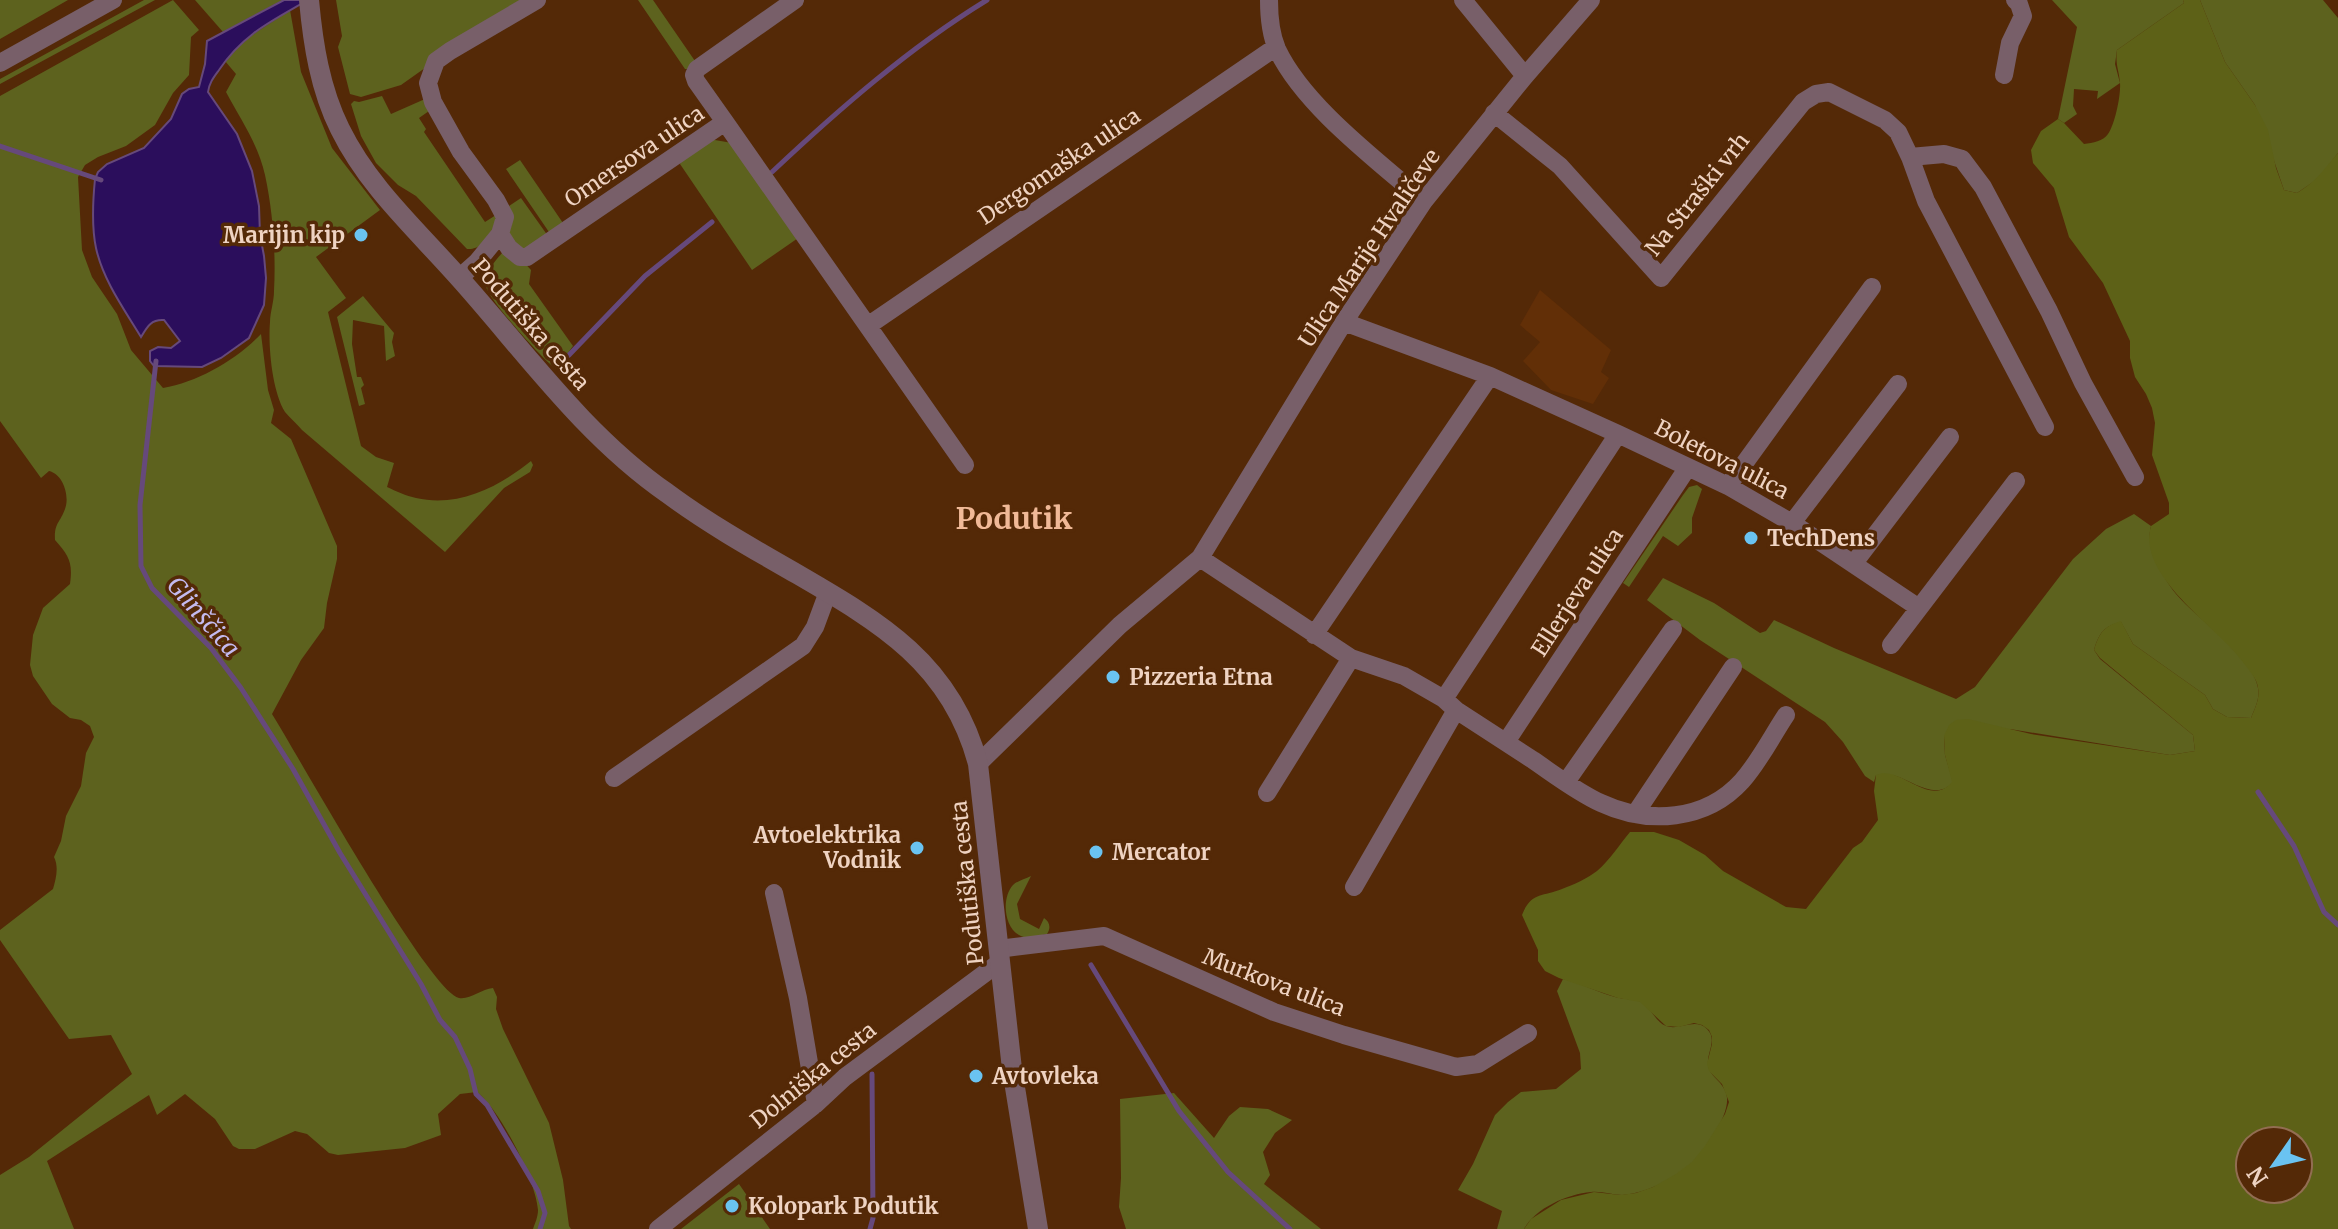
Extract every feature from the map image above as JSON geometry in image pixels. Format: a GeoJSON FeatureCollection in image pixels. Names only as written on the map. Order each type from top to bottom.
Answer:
{"type":"FeatureCollection","features":[{"type":"Feature","properties":{"kind":"street"},"geometry":{"type":"LineString","coordinates":[[0,63],[113,0]]}},
{"type":"Feature","properties":{"kind":"street"},"geometry":{"type":"LineString","coordinates":[[459,278],[500,234],[505,217],[461,152],[433,102],[428,83],[436,61],[537,0]]}},
{"type":"Feature","properties":{"kind":"street","name":"Omersova ulica"},"geometry":{"type":"LineString","coordinates":[[500,234],[509,248],[520,257],[527,257],[725,122],[696,81],[694,75],[697,69],[795,0]]}},
{"type":"Feature","properties":{"kind":"street"},"geometry":{"type":"LineString","coordinates":[[1269,0],[1276,47],[1310,97],[1424,201]]}},
{"type":"Feature","properties":{"kind":"street"},"geometry":{"type":"LineString","coordinates":[[1463,0],[1525,76]]}},
{"type":"Feature","properties":{"kind":"street","name":"Ulica Marije Hvaličeve"},"geometry":{"type":"LineString","coordinates":[[978,764],[1120,625],[1200,558],[1344,322],[1424,201],[1591,0]]}},
{"type":"Feature","properties":{"kind":"street"},"geometry":{"type":"LineString","coordinates":[[2004,75],[2010,43],[2023,16],[2015,0]]}},
{"type":"Feature","properties":{"kind":"street","name":"Podutiška cesta"},"geometry":{"type":"LineString","coordinates":[[309,2],[321,77],[339,127],[358,160],[386,199],[459,278],[539,373],[612,449],[663,491],[707,521],[879,624],[907,646],[949,698],[964,725],[978,764],[1012,1069],[1038,1229]]}},
{"type":"Feature","properties":{"kind":"street","name":"Dergomaška ulica"},"geometry":{"type":"LineString","coordinates":[[869,325],[1276,47]]}},
{"type":"Feature","properties":{"kind":"street","name":"Na Straški vrh"},"geometry":{"type":"LineString","coordinates":[[1494,113],[1560,166],[1661,278],[1803,102],[1816,94],[1829,92],[1885,120],[1898,132],[1926,201],[2045,427]]}},
{"type":"Feature","properties":{"kind":"street"},"geometry":{"type":"LineString","coordinates":[[725,122],[965,465]]}},
{"type":"Feature","properties":{"kind":"street"},"geometry":{"type":"LineString","coordinates":[[1910,157],[1944,154],[1962,159],[1983,187],[2049,311],[2083,383],[2135,477]]}},
{"type":"Feature","properties":{"kind":"street"},"geometry":{"type":"LineString","coordinates":[[1728,486],[1872,287]]}},
{"type":"Feature","properties":{"kind":"street","name":"Boletova ulica"},"geometry":{"type":"LineString","coordinates":[[1344,322],[1490,376],[1728,486],[1792,523],[1919,608]]}},
{"type":"Feature","properties":{"kind":"street"},"geometry":{"type":"LineString","coordinates":[[1314,635],[1490,376]]}},
{"type":"Feature","properties":{"kind":"street"},"geometry":{"type":"LineString","coordinates":[[1792,523],[1898,384]]}},
{"type":"Feature","properties":{"kind":"street"},"geometry":{"type":"LineString","coordinates":[[1354,887],[1450,704],[1618,434]]}},
{"type":"Feature","properties":{"kind":"street"},"geometry":{"type":"LineString","coordinates":[[1854,563],[1950,437]]}},
{"type":"Feature","properties":{"kind":"street","name":"Ellerjeva ulica"},"geometry":{"type":"LineString","coordinates":[[1506,742],[1688,467]]}},
{"type":"Feature","properties":{"kind":"street"},"geometry":{"type":"LineString","coordinates":[[1891,645],[2016,481]]}},
{"type":"Feature","properties":{"kind":"street"},"geometry":{"type":"LineString","coordinates":[[1200,558],[1351,658],[1404,676],[1601,803],[1635,814],[1677,816],[1702,809],[1720,799],[1742,781],[1786,715]]}},
{"type":"Feature","properties":{"kind":"street"},"geometry":{"type":"LineString","coordinates":[[614,778],[803,646],[815,627],[828,592]]}},
{"type":"Feature","properties":{"kind":"street"},"geometry":{"type":"LineString","coordinates":[[1566,782],[1673,629]]}},
{"type":"Feature","properties":{"kind":"street"},"geometry":{"type":"LineString","coordinates":[[1267,793],[1351,658]]}},
{"type":"Feature","properties":{"kind":"street"},"geometry":{"type":"LineString","coordinates":[[1635,814],[1733,667]]}},
{"type":"Feature","properties":{"kind":"street"},"geometry":{"type":"LineString","coordinates":[[774,893],[798,998],[816,1104]]}},
{"type":"Feature","properties":{"kind":"street","name":"Murkova ulica"},"geometry":{"type":"LineString","coordinates":[[999,956],[1104,936],[1274,1012],[1456,1067],[1478,1064],[1528,1033]]}},
{"type":"Feature","properties":{"kind":"street","name":"Dolniška cesta"},"geometry":{"type":"LineString","coordinates":[[658,1229],[999,956]]}},
{"type":"Feature","properties":{"kind":"shaded area"},"geometry":{"type":"Polygon","coordinates":[[[284,0],[308,0],[259,29],[238,47],[214,78],[208,92],[237,134],[252,171],[259,206],[266,278],[264,305],[249,338],[221,358],[202,367],[154,366],[150,361],[150,351],[158,347],[171,348],[180,341],[164,320],[153,322],[141,337],[109,283],[95,240],[95,179],[107,164],[144,148],[171,119],[182,94],[199,87],[207,41],[284,0]]]}},
{"type":"Feature","properties":{"kind":"shaded area"},"geometry":{"type":"Polygon","coordinates":[[[2183,0],[2200,0],[2225,62],[2268,130],[2284,190],[2297,193],[2320,174],[2338,153],[2338,1229],[1524,1229],[1531,1219],[1561,1200],[1594,1192],[1636,1193],[1676,1174],[1692,1162],[1705,1146],[1729,1102],[1722,1084],[1709,1071],[1707,1064],[1712,1037],[1702,1025],[1666,1026],[1640,1002],[1618,998],[1545,971],[1538,961],[1538,950],[1522,915],[1533,899],[1593,874],[1630,832],[1654,832],[1679,840],[1705,855],[1723,871],[1786,907],[1806,909],[1878,820],[1874,791],[1876,775],[1895,775],[1934,791],[1952,782],[1944,736],[1949,725],[1956,720],[1968,719],[2031,734],[2170,755],[2195,751],[2193,735],[2094,650],[2103,631],[2121,621],[2133,644],[2205,695],[2213,709],[2227,717],[2251,718],[2258,696],[2254,676],[2168,583],[2156,564],[2150,545],[2151,526],[2169,514],[2169,503],[2152,455],[2155,423],[2152,408],[2135,377],[2130,341],[2103,283],[2069,237],[2054,188],[2033,163],[2031,150],[2041,131],[2058,119],[2084,144],[2106,136],[2113,124],[2120,95],[2117,50],[2184,3],[2183,0]]]}},
{"type":"Feature","properties":{"kind":"shaded area"},"geometry":{"type":"Polygon","coordinates":[[[1540,290],[1611,350],[1601,372],[1609,378],[1593,404],[1551,390],[1523,361],[1540,342],[1520,325],[1540,290]]]}},
{"type":"Feature","properties":{"kind":"green space"},"geometry":{"type":"Polygon","coordinates":[[[0,0],[68,0],[0,39],[0,0]]]}},
{"type":"Feature","properties":{"kind":"green space"},"geometry":{"type":"Polygon","coordinates":[[[144,0],[155,0],[0,84],[0,79],[144,0]]]}},
{"type":"Feature","properties":{"kind":"green space"},"geometry":{"type":"Polygon","coordinates":[[[173,0],[199,30],[191,37],[189,75],[173,93],[155,125],[126,146],[85,165],[78,177],[82,250],[92,277],[117,314],[131,350],[163,388],[190,381],[216,368],[240,353],[261,334],[268,390],[274,410],[271,423],[291,439],[337,546],[324,628],[301,660],[272,714],[393,916],[443,985],[459,998],[493,988],[503,1029],[549,1123],[571,1229],[533,1229],[538,1210],[531,1181],[506,1129],[477,1092],[460,1094],[438,1114],[441,1135],[405,1148],[338,1155],[329,1153],[307,1134],[295,1131],[255,1149],[239,1149],[233,1146],[215,1119],[185,1094],[157,1115],[149,1095],[47,1161],[74,1229],[0,1229],[0,1175],[29,1157],[132,1074],[111,1035],[69,1039],[0,940],[0,930],[53,889],[57,869],[54,857],[66,816],[81,786],[86,753],[94,737],[90,726],[70,718],[52,704],[33,676],[30,665],[33,635],[43,608],[70,584],[71,570],[67,555],[55,540],[56,526],[67,498],[64,486],[58,476],[49,471],[41,478],[0,421],[0,96],[173,0]]]}},
{"type":"Feature","properties":{"kind":"green space"},"geometry":{"type":"Polygon","coordinates":[[[195,0],[284,0],[223,32],[195,0]]]}},
{"type":"Feature","properties":{"kind":"green space"},"geometry":{"type":"Polygon","coordinates":[[[336,0],[521,0],[401,85],[361,97],[350,94],[338,47],[342,36],[336,0]]]}},
{"type":"Feature","properties":{"kind":"green space"},"geometry":{"type":"Polygon","coordinates":[[[638,0],[653,0],[695,61],[692,69],[685,69],[638,0]]]}},
{"type":"Feature","properties":{"kind":"green space"},"geometry":{"type":"Polygon","coordinates":[[[2052,0],[2183,0],[2184,3],[2117,50],[2115,64],[2120,83],[2097,99],[2098,91],[2074,89],[2073,106],[2077,114],[2064,123],[2058,119],[2077,27],[2052,0]]]}},
{"type":"Feature","properties":{"kind":"green space"},"geometry":{"type":"Polygon","coordinates":[[[2200,0],[2323,0],[2338,18],[2338,153],[2319,178],[2297,193],[2284,190],[2255,105],[2225,62],[2200,0]]]}},
{"type":"Feature","properties":{"kind":"green space"},"geometry":{"type":"Polygon","coordinates":[[[290,10],[301,72],[332,148],[380,210],[316,257],[346,298],[328,312],[361,446],[376,457],[394,463],[387,487],[412,497],[432,500],[448,500],[478,493],[506,479],[531,461],[533,465],[530,472],[504,488],[445,552],[302,430],[285,412],[277,392],[270,343],[275,262],[270,204],[258,153],[226,92],[236,74],[225,61],[243,41],[290,10]]]}},
{"type":"Feature","properties":{"kind":"green space"},"geometry":{"type":"Polygon","coordinates":[[[382,96],[391,114],[425,99],[429,111],[419,118],[426,129],[424,132],[485,222],[496,215],[495,230],[484,244],[467,249],[416,196],[398,185],[376,163],[361,136],[351,104],[382,96]]]}},
{"type":"Feature","properties":{"kind":"green space"},"geometry":{"type":"Polygon","coordinates":[[[709,139],[738,144],[801,236],[752,270],[680,164],[683,157],[709,139]]]}},
{"type":"Feature","properties":{"kind":"green space"},"geometry":{"type":"Polygon","coordinates":[[[520,160],[565,226],[551,235],[506,169],[520,160]]]}},
{"type":"Feature","properties":{"kind":"green space"},"geometry":{"type":"Polygon","coordinates":[[[521,198],[548,236],[523,252],[508,235],[512,224],[509,206],[521,198]]]}},
{"type":"Feature","properties":{"kind":"green space"},"geometry":{"type":"Polygon","coordinates":[[[503,252],[521,259],[531,270],[529,284],[573,346],[556,369],[517,329],[489,293],[487,276],[503,252]]]}},
{"type":"Feature","properties":{"kind":"green space"},"geometry":{"type":"Polygon","coordinates":[[[363,296],[394,333],[395,356],[386,361],[384,326],[353,320],[352,344],[357,377],[361,377],[364,385],[361,388],[365,404],[359,406],[337,317],[363,296]]]}},
{"type":"Feature","properties":{"kind":"green space"},"geometry":{"type":"Polygon","coordinates":[[[1697,485],[1702,489],[1692,518],[1692,533],[1678,546],[1663,536],[1629,587],[1623,583],[1689,487],[1697,485]]]}},
{"type":"Feature","properties":{"kind":"green space"},"geometry":{"type":"Polygon","coordinates":[[[2134,514],[2151,526],[2154,552],[2172,590],[2246,663],[2258,688],[2258,700],[2251,718],[2227,717],[2213,709],[2205,695],[2133,644],[2121,622],[2103,631],[2094,650],[2100,659],[2193,735],[2195,751],[2170,755],[2010,729],[1944,736],[1945,755],[1953,782],[1940,790],[1889,775],[1876,775],[1874,782],[1865,776],[1843,742],[1825,722],[1700,640],[1647,600],[1663,578],[1714,603],[1760,633],[1766,631],[1774,620],[1956,699],[1975,687],[2073,559],[2106,529],[2134,514]]]}},
{"type":"Feature","properties":{"kind":"green space"},"geometry":{"type":"Polygon","coordinates":[[[1031,876],[1017,904],[1020,919],[1039,929],[1044,918],[1049,927],[1047,934],[1028,938],[1020,936],[1009,924],[1006,899],[1013,885],[1031,876]]]}},
{"type":"Feature","properties":{"kind":"green space"},"geometry":{"type":"Polygon","coordinates":[[[1563,979],[1615,997],[1639,1001],[1666,1026],[1698,1024],[1707,1029],[1712,1038],[1709,1069],[1726,1093],[1726,1110],[1698,1156],[1669,1179],[1631,1194],[1582,1193],[1553,1203],[1529,1221],[1524,1229],[1497,1229],[1502,1211],[1458,1190],[1495,1115],[1508,1102],[1521,1092],[1556,1089],[1581,1069],[1580,1053],[1557,991],[1563,979]]]}},
{"type":"Feature","properties":{"kind":"green space"},"geometry":{"type":"Polygon","coordinates":[[[1174,1093],[1214,1138],[1229,1116],[1240,1107],[1268,1109],[1292,1120],[1275,1133],[1263,1152],[1270,1175],[1264,1184],[1321,1229],[1126,1229],[1119,1207],[1120,1099],[1174,1093]]]}},
{"type":"Feature","properties":{"kind":"green space","name":"Kolopark Podutik"},"geometry":{"type":"Polygon","coordinates":[[[739,1184],[770,1229],[681,1229],[739,1184]]]}},
{"type":"Feature","properties":{"kind":"waterway"},"geometry":{"type":"LineString","coordinates":[[772,172],[875,80],[987,0]]}},
{"type":"Feature","properties":{"kind":"waterway"},"geometry":{"type":"LineString","coordinates":[[0,146],[101,180]]}},
{"type":"Feature","properties":{"kind":"waterway"},"geometry":{"type":"LineString","coordinates":[[569,355],[645,276],[712,222]]}},
{"type":"Feature","properties":{"kind":"waterway","name":"Glinščica"},"geometry":{"type":"LineString","coordinates":[[156,361],[140,505],[141,566],[152,588],[211,648],[241,688],[293,769],[440,1020],[455,1037],[470,1069],[476,1094],[487,1105],[538,1191],[545,1213],[540,1229]]}},
{"type":"Feature","properties":{"kind":"waterway"},"geometry":{"type":"LineString","coordinates":[[2258,792],[2294,846],[2324,912],[2338,925]]}},
{"type":"Feature","properties":{"kind":"waterway"},"geometry":{"type":"LineString","coordinates":[[1091,965],[1179,1111],[1228,1172],[1290,1229]]}},
{"type":"Feature","properties":{"kind":"waterway"},"geometry":{"type":"LineString","coordinates":[[870,1229],[873,1218],[872,1074]]}},
{"type":"Feature","properties":{"kind":"place","name":"Marijin kip"},"geometry":{"type":"Point","coordinates":[361,235]}},
{"type":"Feature","properties":{"kind":"place","name":"TechDens"},"geometry":{"type":"Point","coordinates":[1751,538]}},
{"type":"Feature","properties":{"kind":"place","name":"Pizzeria Etna"},"geometry":{"type":"Point","coordinates":[1113,677]}},
{"type":"Feature","properties":{"kind":"place","name":"Avtoelektrika Vodnik"},"geometry":{"type":"Point","coordinates":[917,848]}},
{"type":"Feature","properties":{"kind":"place","name":"Mercator"},"geometry":{"type":"Point","coordinates":[1096,852]}},
{"type":"Feature","properties":{"kind":"place","name":"Avtovleka"},"geometry":{"type":"Point","coordinates":[976,1076]}},
{"type":"Feature","properties":{"kind":"place","name":"Kolopark Podutik"},"geometry":{"type":"Point","coordinates":[732,1206]}},
{"type":"Feature","properties":{"kind":"district","name":"Podutik"},"geometry":{"type":"Point","coordinates":[1014,519]}}]}
